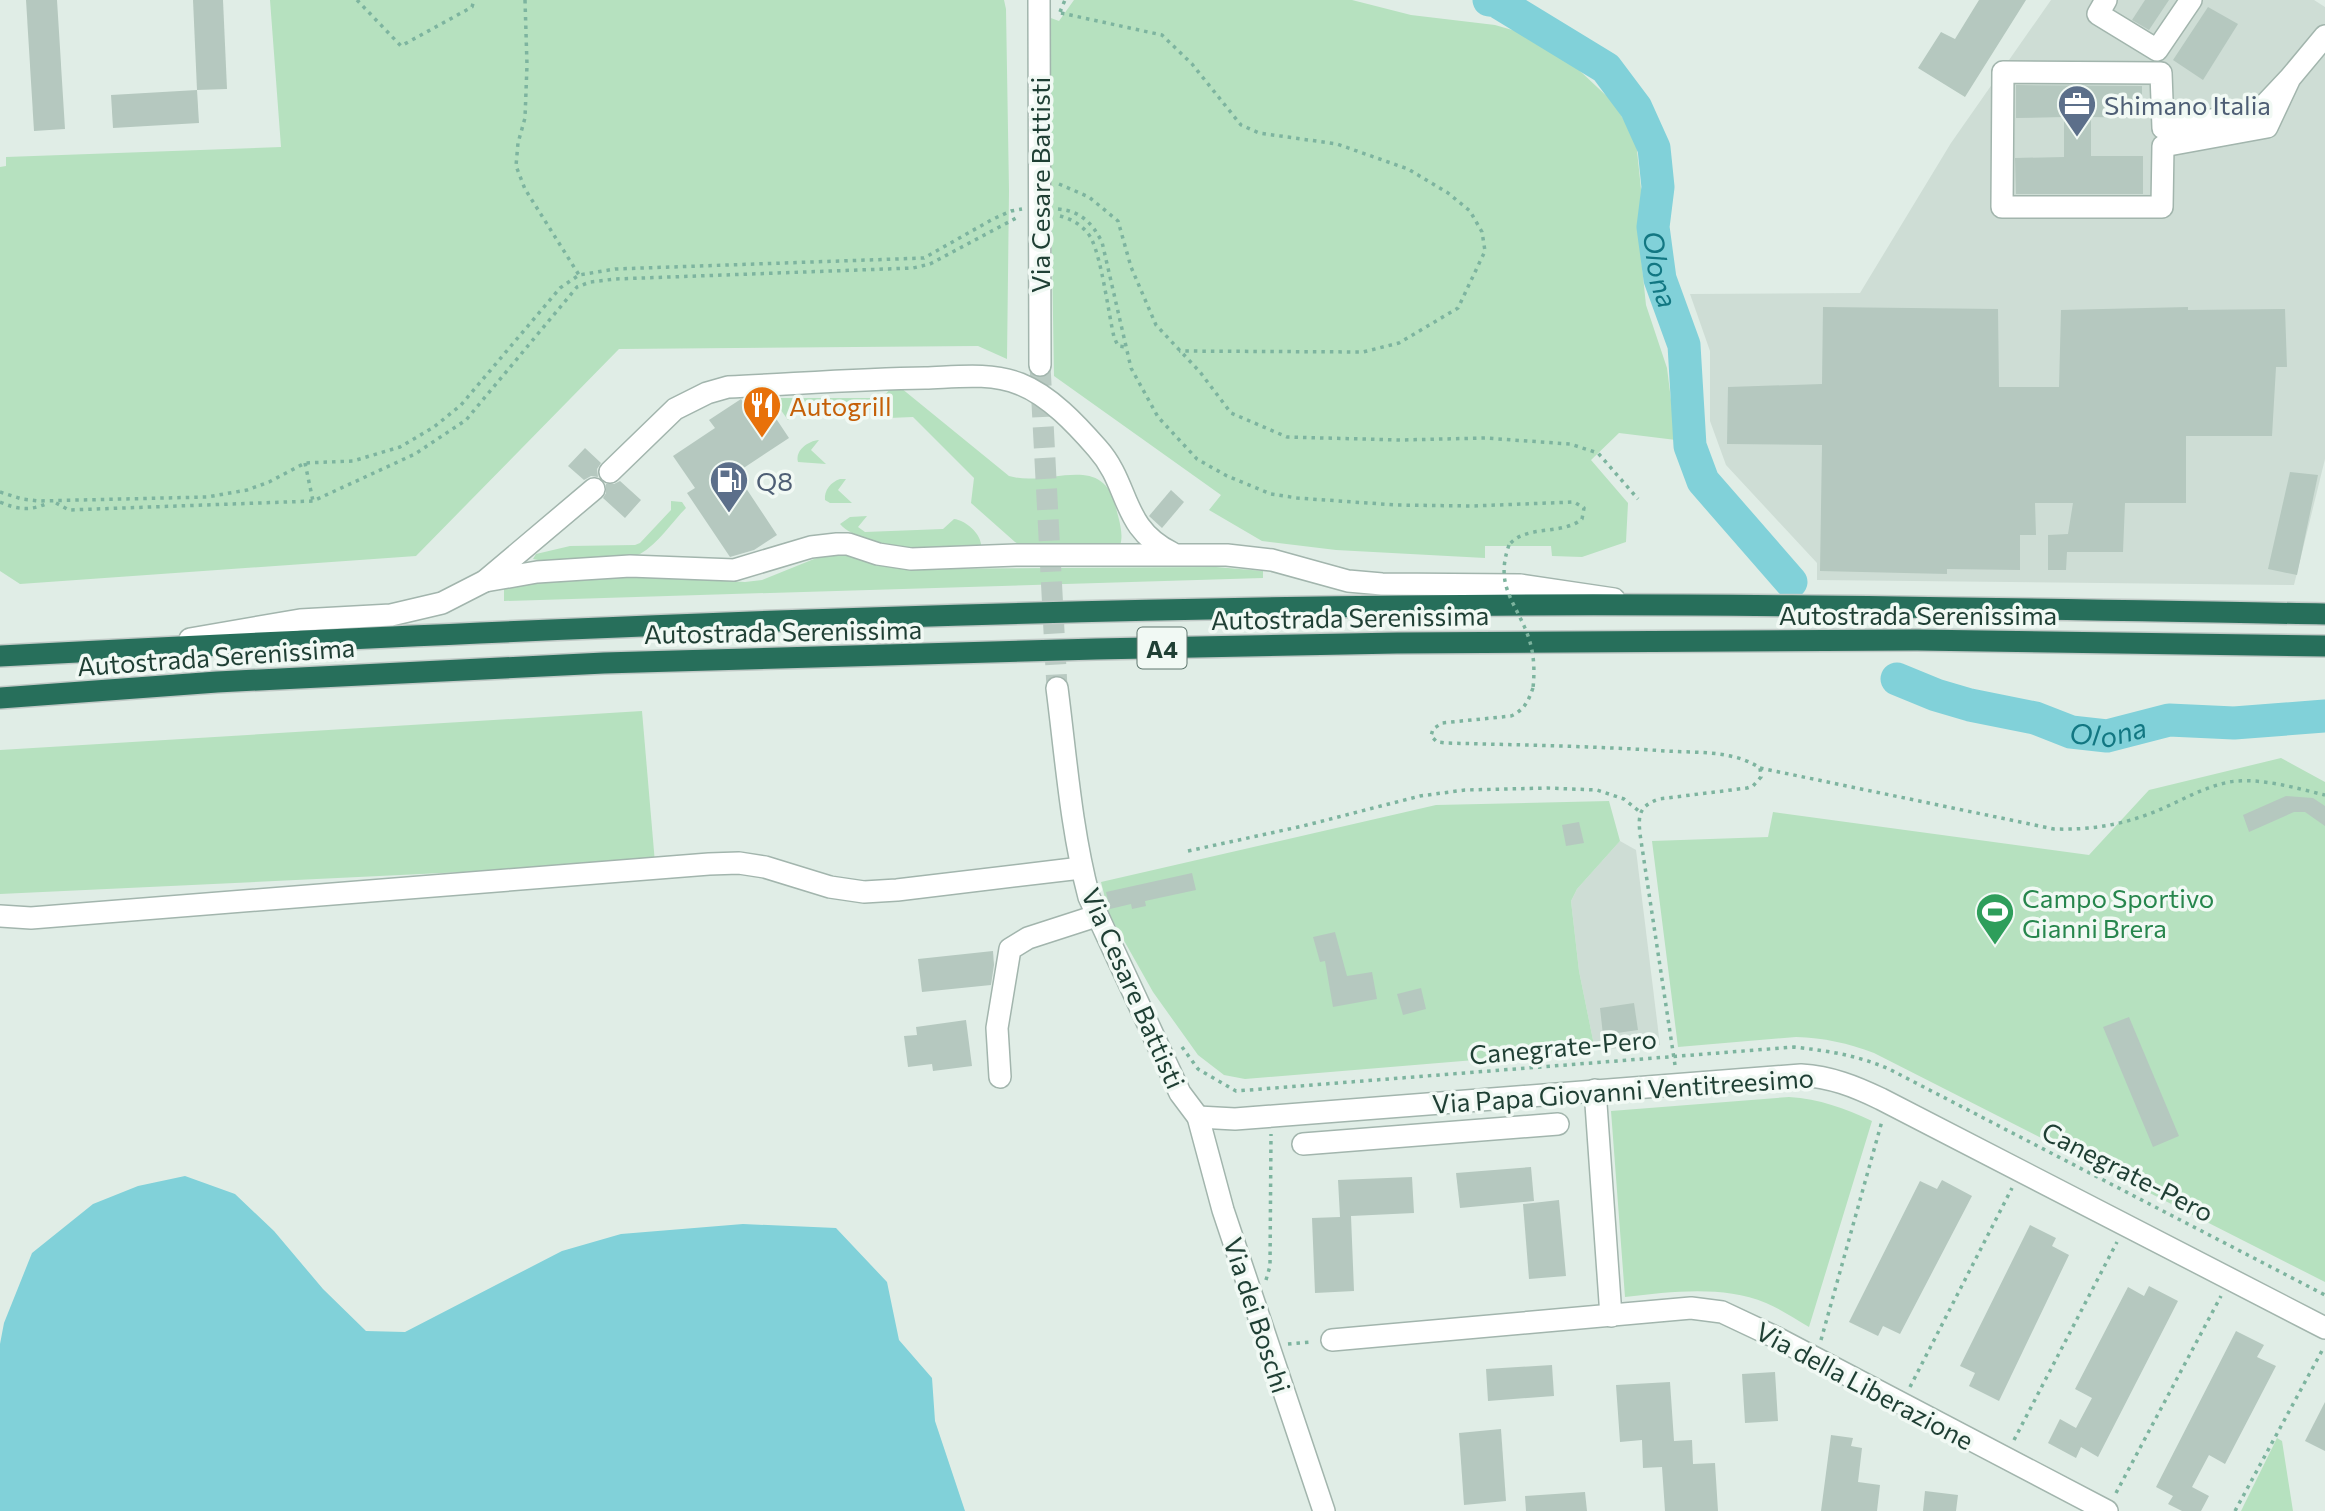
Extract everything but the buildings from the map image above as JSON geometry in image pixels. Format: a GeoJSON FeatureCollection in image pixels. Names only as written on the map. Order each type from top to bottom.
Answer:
{"type":"FeatureCollection","features":[{"type":"Feature","properties":{"kind":"highway","name":"Autostrada Serenissima"},"geometry":{"type":"LineString","coordinates":[[0,656],[726,622],[1398,606],[1654,605],[2325,614]]}},
{"type":"Feature","properties":{"kind":"highway","name":"Autostrada Serenissima"},"geometry":{"type":"LineString","coordinates":[[0,698],[216,682],[604,663],[1096,649],[1410,643],[1917,640],[2325,646]]}},
{"type":"Feature","properties":{"kind":"street"},"geometry":{"type":"LineString","coordinates":[[2106,0],[2098,14],[2157,50],[2191,0]]}},
{"type":"Feature","properties":{"kind":"street","name":"Via Cesare Battisti"},"geometry":{"type":"LineString","coordinates":[[1040,2],[1040,365]]}},
{"type":"Feature","properties":{"kind":"street"},"geometry":{"type":"LineString","coordinates":[[2290,78],[2267,127],[2164,146],[2162,207],[2002,207],[2003,72],[2161,73],[2162,128],[2258,112],[2325,36]]}},
{"type":"Feature","properties":{"kind":"street"},"geometry":{"type":"LineString","coordinates":[[610,472],[675,409],[707,393],[728,387],[902,378],[993,377],[1022,385],[1044,397],[1067,418],[1107,460],[1121,486],[1128,510],[1144,534],[1156,545],[1174,554]]}},
{"type":"Feature","properties":{"kind":"street"},"geometry":{"type":"LineString","coordinates":[[140,649],[300,620],[391,615],[442,603],[485,581],[594,489]]}},
{"type":"Feature","properties":{"kind":"street"},"geometry":{"type":"LineString","coordinates":[[485,581],[537,572],[630,566],[734,570],[811,547],[848,544],[887,556],[911,559],[1016,555],[1227,555],[1272,560],[1348,581],[1382,584],[1520,585],[1654,605]]}},
{"type":"Feature","properties":{"kind":"street","name":"Via Cesare Battisti"},"geometry":{"type":"LineString","coordinates":[[1057,688],[1081,868],[1096,916],[1180,1093],[1198,1117]]}},
{"type":"Feature","properties":{"kind":"street"},"geometry":{"type":"LineString","coordinates":[[0,916],[31,918],[709,864],[739,863],[765,867],[830,887],[864,892],[1081,868]]}},
{"type":"Feature","properties":{"kind":"street"},"geometry":{"type":"LineString","coordinates":[[1000,1077],[996,1028],[1010,948],[1028,938],[1096,916]]}},
{"type":"Feature","properties":{"kind":"street","name":"Via Papa Giovanni Ventitreesimo"},"geometry":{"type":"LineString","coordinates":[[1198,1117],[1235,1119],[1801,1075],[1826,1077],[1851,1085],[1888,1103],[2325,1328]]}},
{"type":"Feature","properties":{"kind":"street"},"geometry":{"type":"LineString","coordinates":[[1595,1090],[1611,1316]]}},
{"type":"Feature","properties":{"kind":"street"},"geometry":{"type":"LineString","coordinates":[[1431,1102],[1433,1134]]}},
{"type":"Feature","properties":{"kind":"street","name":"Via dei Boschi"},"geometry":{"type":"LineString","coordinates":[[1198,1117],[1223,1210],[1324,1511]]}},
{"type":"Feature","properties":{"kind":"street"},"geometry":{"type":"LineString","coordinates":[[1303,1144],[1558,1124]]}},
{"type":"Feature","properties":{"kind":"street","name":"Via della Liberazione"},"geometry":{"type":"LineString","coordinates":[[1332,1340],[1675,1308],[1710,1309],[1741,1320],[1816,1358],[2107,1511]]}},
{"type":"Feature","properties":{"kind":"path"},"geometry":{"type":"LineString","coordinates":[[357,0],[401,46],[472,6],[474,0]]}},
{"type":"Feature","properties":{"kind":"path"},"geometry":{"type":"LineString","coordinates":[[525,0],[525,118],[518,143],[516,166],[525,188],[579,275]]}},
{"type":"Feature","properties":{"kind":"path"},"geometry":{"type":"LineString","coordinates":[[1061,13],[1162,35],[1192,64],[1241,125],[1259,133],[1337,144],[1408,169],[1448,193],[1470,211],[1482,232],[1485,251],[1458,308],[1399,343],[1363,352],[1180,351]]}},
{"type":"Feature","properties":{"kind":"path"},"geometry":{"type":"LineString","coordinates":[[1038,174],[1088,197],[1118,221],[1130,267],[1156,325],[1200,372],[1231,413],[1287,437],[1400,440],[1485,438],[1570,444],[1598,453],[1638,499]]}},
{"type":"Feature","properties":{"kind":"path"},"geometry":{"type":"LineString","coordinates":[[0,492],[22,499],[53,501],[227,495],[269,482],[305,463],[368,458],[400,447],[434,428],[461,405],[560,288],[579,275],[615,269],[924,258],[993,219],[1011,211],[1028,208]]}},
{"type":"Feature","properties":{"kind":"path"},"geometry":{"type":"LineString","coordinates":[[1050,208],[1078,213],[1096,230],[1102,242],[1131,368],[1158,417],[1197,458],[1227,476],[1270,494],[1396,505],[1472,506],[1574,502],[1584,509],[1582,519],[1572,526],[1517,537],[1509,545],[1506,555],[1505,578],[1512,604],[1531,644],[1534,663],[1533,688],[1527,704],[1511,716],[1442,723],[1433,729],[1431,736],[1437,741],[1723,755],[1746,760],[1760,768],[2054,829],[2074,830],[2118,824],[2150,814],[2183,797],[2229,782],[2255,781],[2325,795]]}},
{"type":"Feature","properties":{"kind":"path"},"geometry":{"type":"LineString","coordinates":[[53,501],[69,509],[313,501],[415,454],[466,420],[577,287],[590,282],[615,279],[914,268],[930,264],[1021,216],[1029,215]]}},
{"type":"Feature","properties":{"kind":"path"},"geometry":{"type":"LineString","coordinates":[[1050,215],[1069,218],[1080,225],[1091,240],[1114,337],[1118,345],[1126,346]]}},
{"type":"Feature","properties":{"kind":"path"},"geometry":{"type":"LineString","coordinates":[[305,463],[313,501]]}},
{"type":"Feature","properties":{"kind":"path"},"geometry":{"type":"LineString","coordinates":[[0,502],[18,509],[35,509],[53,501]]}},
{"type":"Feature","properties":{"kind":"path"},"geometry":{"type":"LineString","coordinates":[[1678,1084],[1640,834],[1640,812],[1647,803],[1659,799],[1753,786],[1761,777],[1760,768]]}},
{"type":"Feature","properties":{"kind":"path"},"geometry":{"type":"LineString","coordinates":[[1188,851],[1303,826],[1420,796],[1465,790],[1597,790],[1624,799],[1640,812]]}},
{"type":"Feature","properties":{"kind":"path","name":"Canegrate-Pero"},"geometry":{"type":"LineString","coordinates":[[1178,1040],[1198,1069],[1236,1091],[1794,1047],[1842,1053],[1889,1069],[2325,1295]]}},
{"type":"Feature","properties":{"kind":"path"},"geometry":{"type":"LineString","coordinates":[[1264,1289],[1270,1266],[1269,1090]]}},
{"type":"Feature","properties":{"kind":"path"},"geometry":{"type":"LineString","coordinates":[[1816,1358],[1888,1103]]}},
{"type":"Feature","properties":{"kind":"path"},"geometry":{"type":"LineString","coordinates":[[1901,1405],[2021,1171]]}},
{"type":"Feature","properties":{"kind":"path"},"geometry":{"type":"LineString","coordinates":[[2004,1458],[2126,1225]]}},
{"type":"Feature","properties":{"kind":"path"},"geometry":{"type":"LineString","coordinates":[[2107,1511],[2231,1279]]}},
{"type":"Feature","properties":{"kind":"path"},"geometry":{"type":"LineString","coordinates":[[1277,1344],[1332,1340]]}},
{"type":"Feature","properties":{"kind":"path"},"geometry":{"type":"LineString","coordinates":[[2235,1511],[2325,1346]]}},
{"type":"Feature","properties":{"kind":"shaded area"},"geometry":{"type":"Polygon","coordinates":[[[2051,0],[2314,0],[2325,7],[2325,459],[2294,585],[1817,580],[1817,563],[1726,465],[1710,421],[1710,351],[1690,294],[1860,293],[1951,143],[2051,0]]]}},
{"type":"Feature","properties":{"kind":"shaded area"},"geometry":{"type":"Polygon","coordinates":[[[1620,841],[1636,850],[1660,1045],[1595,1050],[1579,971],[1571,901],[1577,889],[1620,841]]]}},
{"type":"Feature","properties":{"kind":"green space"},"geometry":{"type":"Polygon","coordinates":[[[270,0],[1004,0],[1009,191],[1007,359],[978,346],[619,349],[416,556],[20,584],[0,571],[0,167],[6,166],[6,157],[281,147],[270,0]]]}},
{"type":"Feature","properties":{"kind":"green space"},"geometry":{"type":"Polygon","coordinates":[[[1074,0],[1352,0],[1411,15],[1495,25],[1526,34],[1579,70],[1614,103],[1636,141],[1641,189],[1640,247],[1646,305],[1667,368],[1676,440],[1619,433],[1591,460],[1628,503],[1626,542],[1582,557],[1552,556],[1551,546],[1485,546],[1485,558],[1336,550],[1262,541],[1209,510],[1221,495],[1054,376],[1048,17],[1059,21],[1074,0]]]}},
{"type":"Feature","properties":{"kind":"green space"},"geometry":{"type":"Polygon","coordinates":[[[901,388],[1009,476],[1041,478],[1073,475],[1099,480],[1109,490],[1116,508],[1121,532],[1120,546],[1022,546],[1015,542],[971,503],[974,478],[913,417],[889,418],[888,409],[816,411],[803,408],[788,420],[775,402],[778,398],[879,398],[890,389],[901,388]]]}},
{"type":"Feature","properties":{"kind":"green space"},"geometry":{"type":"Polygon","coordinates":[[[819,440],[811,450],[826,464],[798,462],[798,454],[803,447],[819,440]]]}},
{"type":"Feature","properties":{"kind":"green space"},"geometry":{"type":"Polygon","coordinates":[[[840,479],[846,479],[838,490],[852,503],[830,503],[825,500],[829,487],[840,479]]]}},
{"type":"Feature","properties":{"kind":"green space"},"geometry":{"type":"Polygon","coordinates":[[[671,501],[682,502],[686,508],[659,539],[640,554],[587,561],[533,559],[536,554],[570,546],[640,543],[671,510],[671,501]]]}},
{"type":"Feature","properties":{"kind":"green space"},"geometry":{"type":"Polygon","coordinates":[[[867,516],[858,527],[865,532],[943,529],[954,519],[958,520],[975,532],[981,546],[922,549],[894,547],[857,535],[840,524],[850,517],[867,516]]]}},
{"type":"Feature","properties":{"kind":"green space"},"geometry":{"type":"Polygon","coordinates":[[[838,553],[899,569],[1216,567],[1263,571],[1263,578],[504,601],[504,588],[513,584],[636,576],[745,582],[762,580],[814,559],[838,553]]]}},
{"type":"Feature","properties":{"kind":"green space"},"geometry":{"type":"Polygon","coordinates":[[[642,711],[655,863],[0,894],[0,750],[642,711]]]}},
{"type":"Feature","properties":{"kind":"green space","name":"Campo Sportivo Gianni Brera"},"geometry":{"type":"Polygon","coordinates":[[[2281,758],[2325,782],[2325,1282],[1864,1049],[1826,1040],[1796,1037],[1678,1047],[1652,841],[1768,837],[1773,812],[2089,855],[2149,790],[2281,758]]]}},
{"type":"Feature","properties":{"kind":"green space"},"geometry":{"type":"Polygon","coordinates":[[[1609,801],[1620,841],[1577,889],[1571,901],[1579,971],[1595,1050],[1245,1079],[1224,1075],[1198,1055],[1153,992],[1109,914],[1101,882],[1436,805],[1609,801]]]}},
{"type":"Feature","properties":{"kind":"green space"},"geometry":{"type":"Polygon","coordinates":[[[1789,1097],[1832,1105],[1872,1121],[1809,1327],[1766,1303],[1732,1294],[1696,1291],[1625,1297],[1611,1111],[1789,1097]]]}},
{"type":"Feature","properties":{"kind":"green space"},"geometry":{"type":"Polygon","coordinates":[[[2277,1438],[2282,1441],[2293,1511],[2241,1511],[2277,1438]]]}},
{"type":"Feature","properties":{"kind":"water"},"geometry":{"type":"Polygon","coordinates":[[[185,1176],[235,1194],[274,1231],[323,1289],[366,1331],[405,1332],[562,1251],[621,1234],[743,1224],[836,1228],[887,1282],[899,1340],[932,1378],[935,1421],[965,1511],[0,1511],[0,1344],[4,1323],[32,1253],[93,1204],[138,1186],[185,1176]]]}},
{"type":"Feature","properties":{"kind":"waterway","name":"Olona"},"geometry":{"type":"LineString","coordinates":[[1489,0],[1496,1],[1606,68],[1636,108],[1654,148],[1658,187],[1653,227],[1660,279],[1684,345],[1690,446],[1703,481],[1791,582]]}},
{"type":"Feature","properties":{"kind":"waterway","name":"Olona"},"geometry":{"type":"LineString","coordinates":[[1897,679],[1970,705],[2035,718],[2071,732],[2107,736],[2169,720],[2234,723],[2325,716]]}},
{"type":"Feature","properties":{"kind":"tunnel"},"geometry":{"type":"LineString","coordinates":[[1040,365],[1057,688]]}},
{"type":"Feature","properties":{"kind":"place","name":"Shimano Italia"},"geometry":{"type":"Point","coordinates":[2077,138]}},
{"type":"Feature","properties":{"kind":"place","name":"Autogrill"},"geometry":{"type":"Point","coordinates":[762,439]}},
{"type":"Feature","properties":{"kind":"place","name":"Q8"},"geometry":{"type":"Point","coordinates":[729,514]}},
{"type":"Feature","properties":{"kind":"place","name":"Campo Sportivo Gianni Brera"},"geometry":{"type":"Point","coordinates":[1995,946]}}]}
